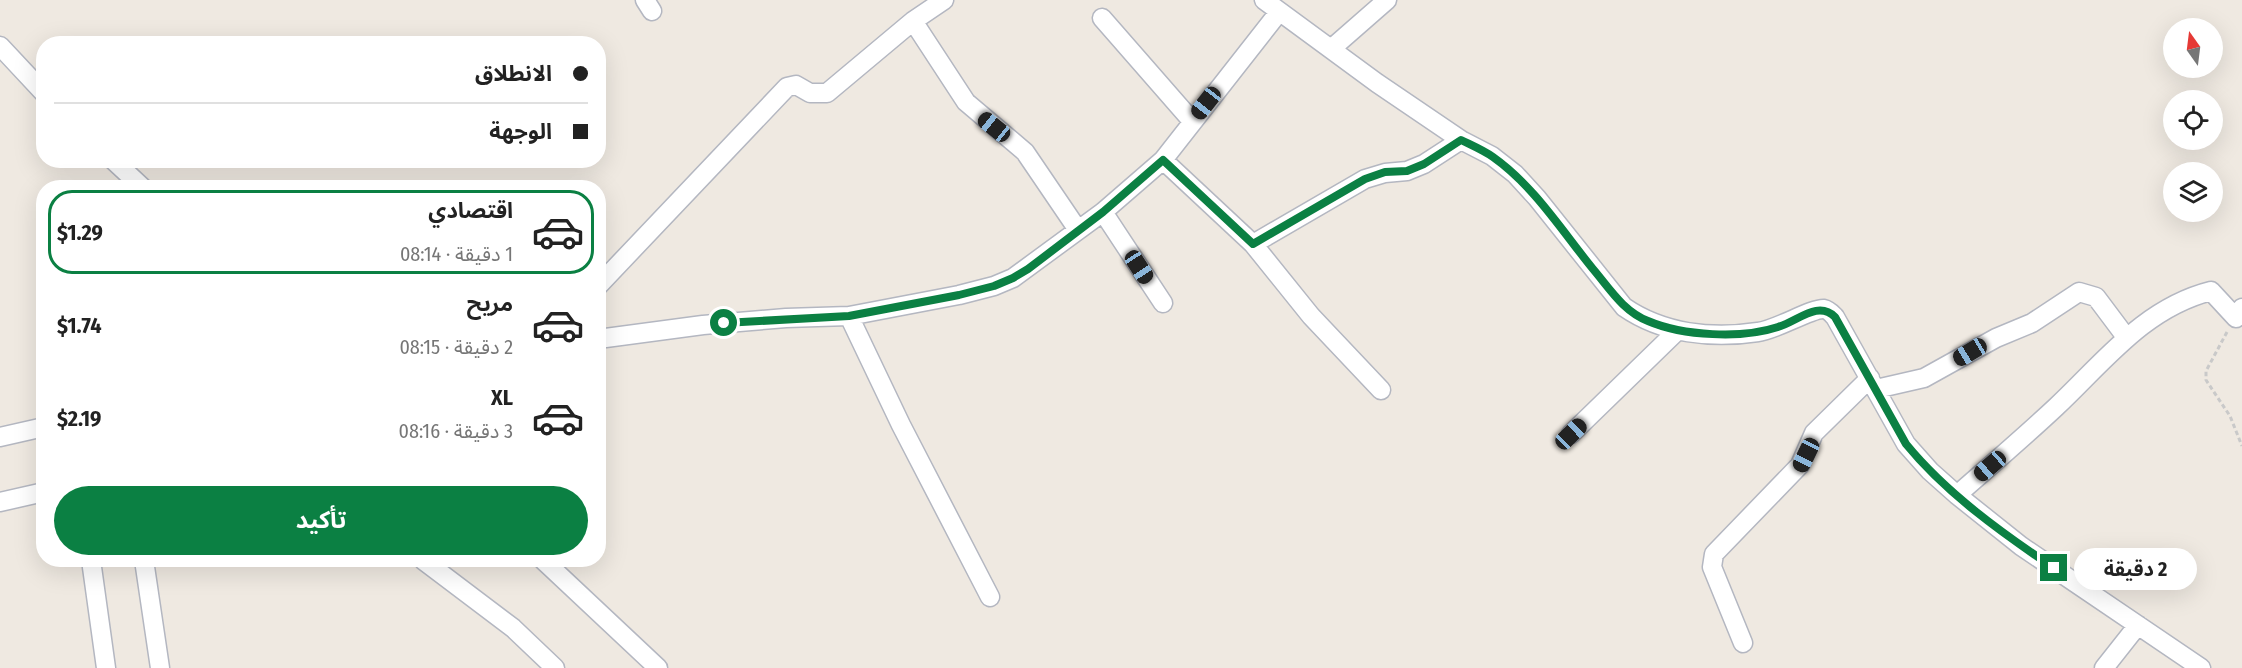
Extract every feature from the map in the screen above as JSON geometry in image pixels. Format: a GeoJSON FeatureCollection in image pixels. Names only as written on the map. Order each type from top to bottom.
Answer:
{"type":"FeatureCollection","features":[{"type":"Feature","properties":{"kind":"street"},"geometry":{"type":"LineString","coordinates":[[606,278],[787,87],[796,85],[810,93],[827,93],[913,21],[944,0]]}},
{"type":"Feature","properties":{"kind":"street"},"geometry":{"type":"LineString","coordinates":[[1264,0],[1461,140],[1492,156],[1515,174],[1537,198],[1624,307],[1647,321],[1676,332],[1715,334],[1758,332],[1779,327],[1817,310],[1825,309],[1835,317],[1906,444],[1930,471],[2021,546],[2201,668]]}},
{"type":"Feature","properties":{"kind":"street"},"geometry":{"type":"LineString","coordinates":[[1331,49],[1387,0]]}},
{"type":"Feature","properties":{"kind":"street"},"geometry":{"type":"LineString","coordinates":[[606,338],[703,325],[786,318],[849,316],[959,295],[994,286],[1013,278],[1103,212],[1163,160],[1279,12]]}},
{"type":"Feature","properties":{"kind":"street"},"geometry":{"type":"LineString","coordinates":[[1102,18],[1192,121]]}},
{"type":"Feature","properties":{"kind":"street"},"geometry":{"type":"LineString","coordinates":[[913,21],[966,102],[1025,152],[1078,230]]}},
{"type":"Feature","properties":{"kind":"street"},"geometry":{"type":"LineString","coordinates":[[0,46],[36,84]]}},
{"type":"Feature","properties":{"kind":"street"},"geometry":{"type":"LineString","coordinates":[[1253,244],[1365,179],[1385,172],[1407,171],[1424,164],[1461,140]]}},
{"type":"Feature","properties":{"kind":"street"},"geometry":{"type":"LineString","coordinates":[[1163,160],[1253,244],[1311,316],[1381,390]]}},
{"type":"Feature","properties":{"kind":"street"},"geometry":{"type":"LineString","coordinates":[[122,168],[134,180]]}},
{"type":"Feature","properties":{"kind":"street"},"geometry":{"type":"LineString","coordinates":[[1103,212],[1163,303]]}},
{"type":"Feature","properties":{"kind":"street"},"geometry":{"type":"LineString","coordinates":[[1957,495],[2056,408],[2126,337],[2168,307],[2211,291],[2239,313]]}},
{"type":"Feature","properties":{"kind":"street"},"geometry":{"type":"LineString","coordinates":[[1743,643],[1712,567],[1714,554],[1800,465],[1814,433],[1873,384],[1924,378],[1996,338],[2032,323],[2079,292],[2096,297],[2126,337]]}},
{"type":"Feature","properties":{"kind":"street"},"geometry":{"type":"LineString","coordinates":[[849,316],[901,425],[990,597]]}},
{"type":"Feature","properties":{"kind":"street"},"geometry":{"type":"LineString","coordinates":[[1571,434],[1676,332]]}},
{"type":"Feature","properties":{"kind":"street"},"geometry":{"type":"LineString","coordinates":[[0,437],[36,429]]}},
{"type":"Feature","properties":{"kind":"street"},"geometry":{"type":"LineString","coordinates":[[0,502],[36,494]]}},
{"type":"Feature","properties":{"kind":"street"},"geometry":{"type":"LineString","coordinates":[[92,567],[106,668]]}},
{"type":"Feature","properties":{"kind":"street"},"geometry":{"type":"LineString","coordinates":[[145,567],[160,668]]}},
{"type":"Feature","properties":{"kind":"street"},"geometry":{"type":"LineString","coordinates":[[432,567],[513,628],[555,668]]}},
{"type":"Feature","properties":{"kind":"street"},"geometry":{"type":"LineString","coordinates":[[550,567],[658,668]]}},
{"type":"Feature","properties":{"kind":"street"},"geometry":{"type":"LineString","coordinates":[[2104,668],[2138,625]]}},
{"type":"Feature","properties":{"kind":"path"},"geometry":{"type":"LineString","coordinates":[[2239,313],[2212,359],[2205,376],[2230,416],[2242,446]]}},
{"type":"Feature","properties":{"kind":"route"},"geometry":{"type":"LineString","coordinates":[[724,323],[849,316],[994,286],[1028,269],[1103,212],[1163,160],[1253,244],[1365,179],[1385,172],[1407,171],[1424,164],[1461,140],[1492,156],[1515,174],[1537,198],[1624,307],[1647,321],[1676,332],[1715,334],[1758,332],[1779,327],[1817,310],[1830,311],[1906,444],[1915,455],[1957,495],[2021,546],[2054,568]]}}]}
